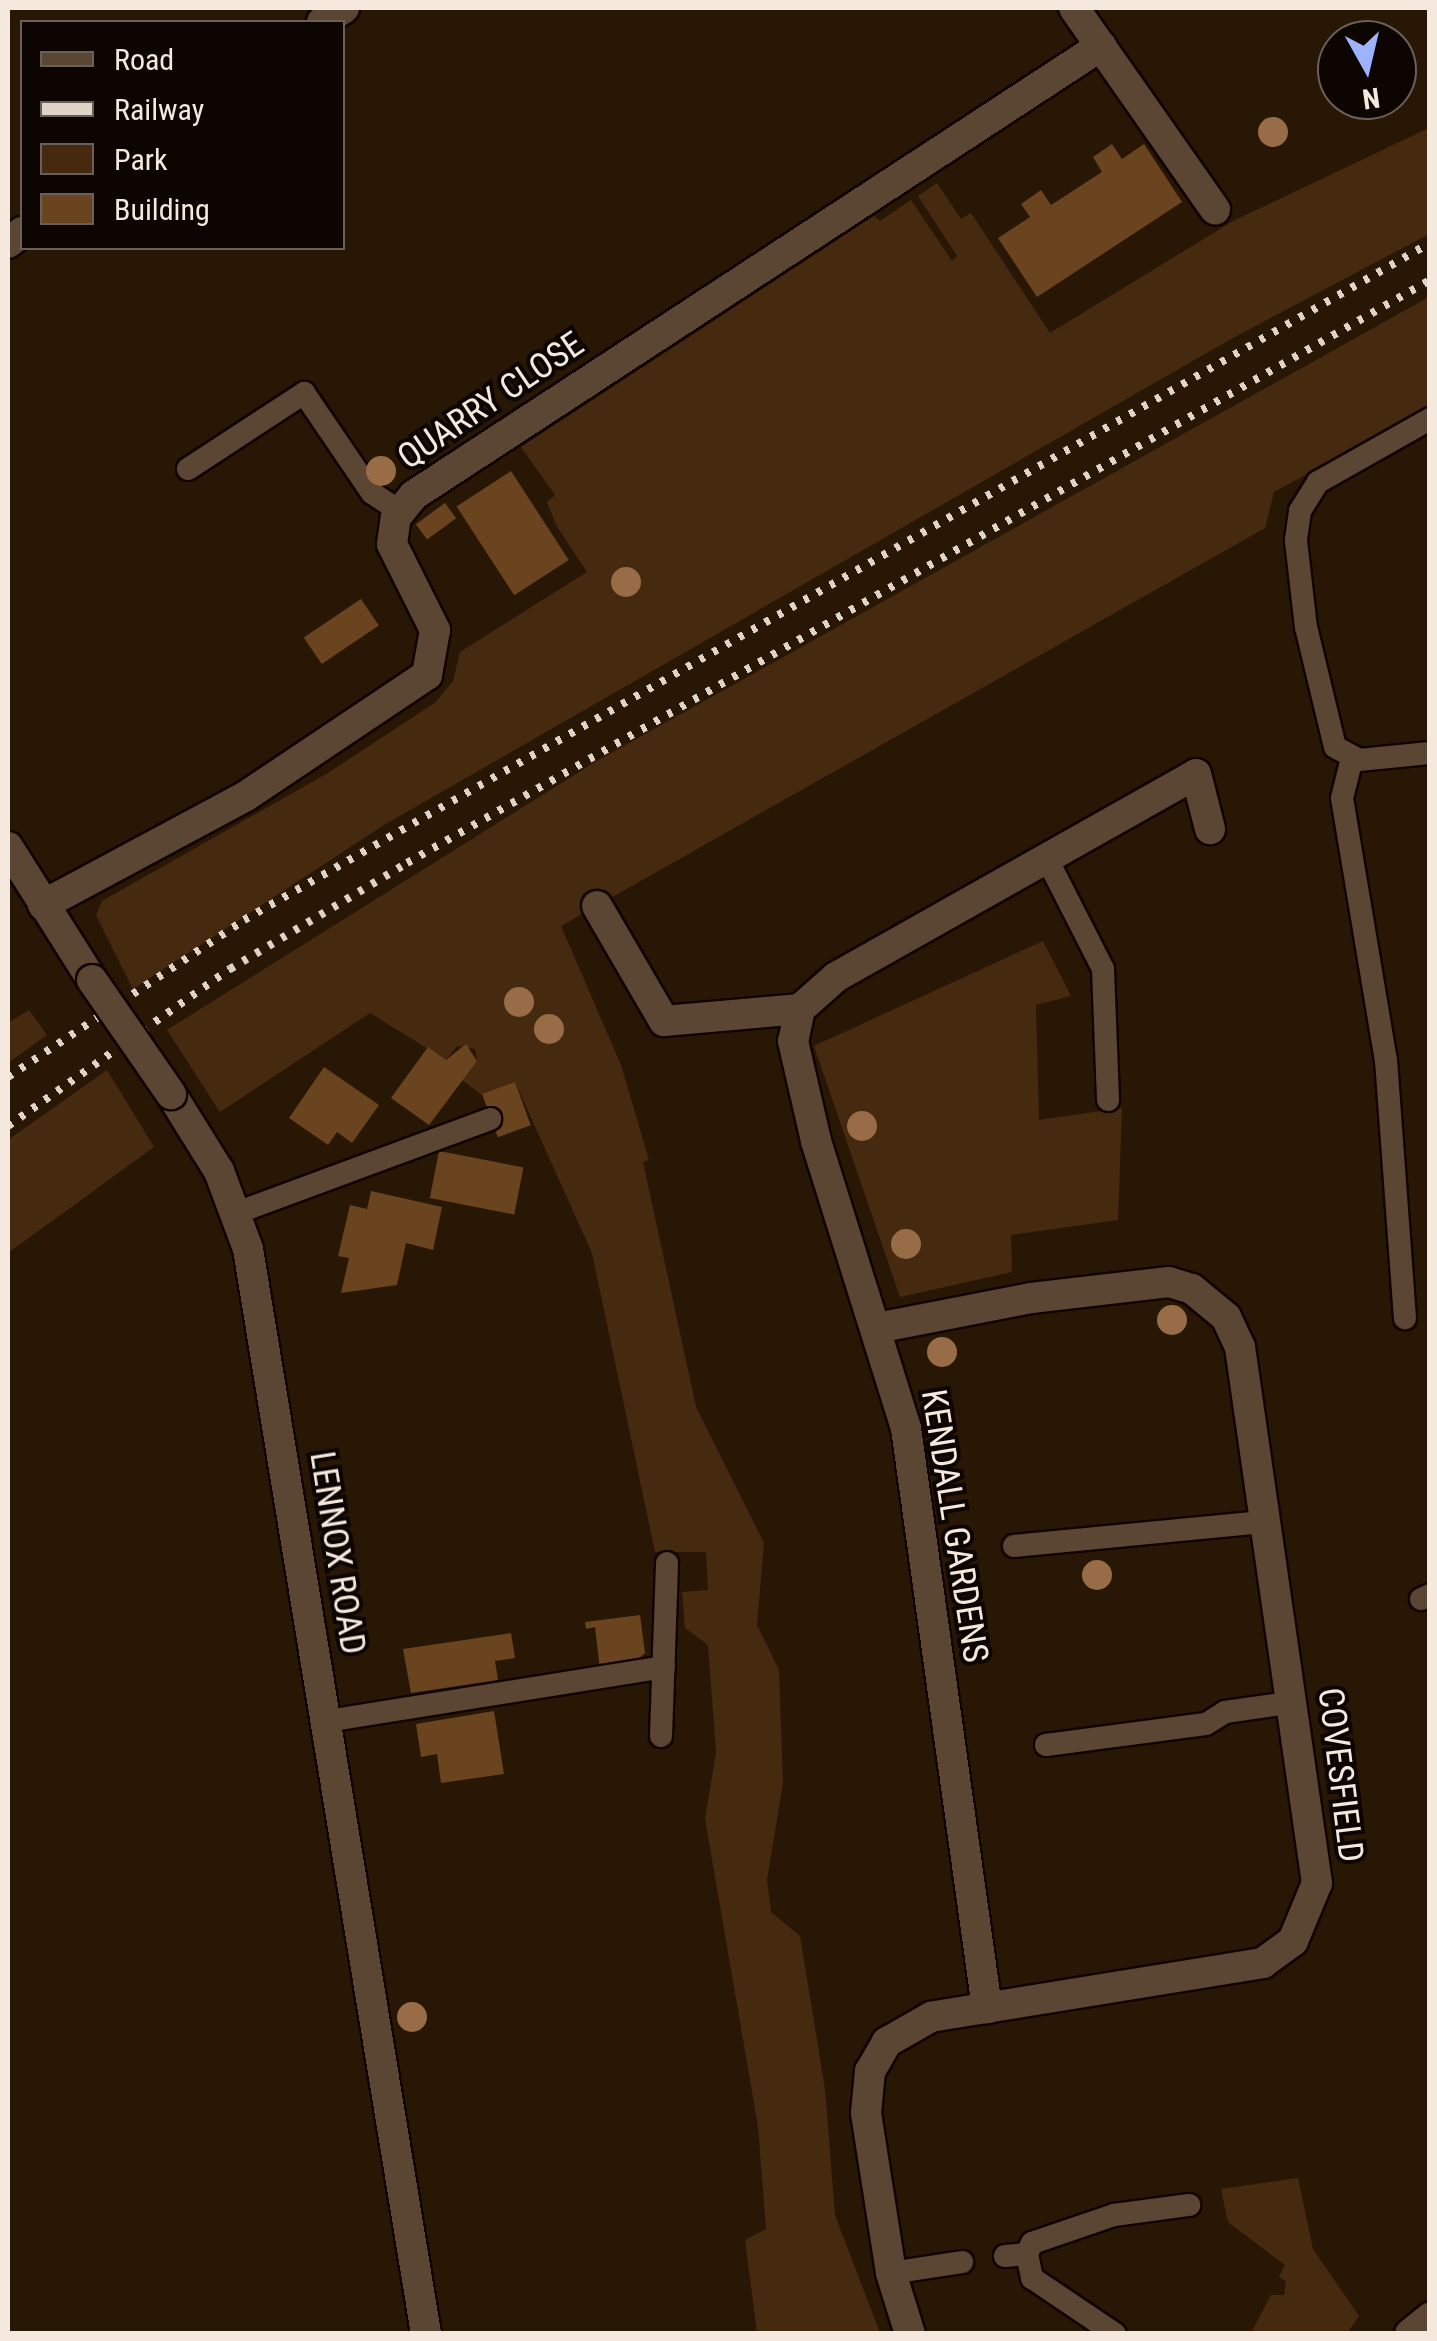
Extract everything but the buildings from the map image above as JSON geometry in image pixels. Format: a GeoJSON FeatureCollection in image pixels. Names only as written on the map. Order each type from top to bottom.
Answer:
{"type":"FeatureCollection","features":[{"type":"Feature","properties":{"kind":"street"},"geometry":{"type":"LineString","coordinates":[[1074,8],[1215,209]]}},
{"type":"Feature","properties":{"kind":"street","name":"QUARRY CLOSE"},"geometry":{"type":"LineString","coordinates":[[43,905],[246,796],[426,675],[435,630],[396,562],[392,534],[400,511],[584,380],[1101,46]]}},
{"type":"Feature","properties":{"kind":"street"},"geometry":{"type":"LineString","coordinates":[[597,906],[664,1021],[800,1009],[836,977],[1196,774],[1210,828]]}},
{"type":"Feature","properties":{"kind":"street","name":"LENNOX ROAD"},"geometry":{"type":"LineString","coordinates":[[8,848],[92,980],[172,1094],[238,1212],[327,1721],[426,2334]]}},
{"type":"Feature","properties":{"kind":"street","name":"KENDALL GARDENS"},"geometry":{"type":"LineString","coordinates":[[800,1009],[793,1040],[816,1140],[906,1428],[986,2008]]}},
{"type":"Feature","properties":{"kind":"street","name":"COVESFIELD"},"geometry":{"type":"LineString","coordinates":[[877,1328],[1031,1298],[1168,1282],[1192,1289],[1221,1311],[1238,1336],[1294,1702],[1317,1886],[1305,1922],[1285,1950],[1255,1966],[986,2008],[904,2028],[870,2071],[866,2123],[891,2273],[910,2334]]}},
{"type":"Feature","properties":{"kind":"street"},"geometry":{"type":"LineString","coordinates":[[1410,2334],[1430,2318]]}},
{"type":"Feature","properties":{"kind":"lane"},"geometry":{"type":"LineString","coordinates":[[188,469],[304,392],[372,493],[400,511]]}},
{"type":"Feature","properties":{"kind":"lane"},"geometry":{"type":"LineString","coordinates":[[1430,419],[1328,474],[1298,517],[1298,571],[1333,743],[1352,758],[1430,753]]}},
{"type":"Feature","properties":{"kind":"lane"},"geometry":{"type":"LineString","coordinates":[[1352,758],[1342,798],[1386,1060],[1405,1318]]}},
{"type":"Feature","properties":{"kind":"lane"},"geometry":{"type":"LineString","coordinates":[[1046,857],[1104,969],[1108,1100]]}},
{"type":"Feature","properties":{"kind":"lane"},"geometry":{"type":"LineString","coordinates":[[238,1212],[490,1119]]}},
{"type":"Feature","properties":{"kind":"lane"},"geometry":{"type":"LineString","coordinates":[[1014,1546],[1265,1522]]}},
{"type":"Feature","properties":{"kind":"lane"},"geometry":{"type":"LineString","coordinates":[[661,1736],[667,1563]]}},
{"type":"Feature","properties":{"kind":"lane"},"geometry":{"type":"LineString","coordinates":[[327,1721],[664,1667]]}},
{"type":"Feature","properties":{"kind":"lane"},"geometry":{"type":"LineString","coordinates":[[1046,1745],[1206,1724],[1225,1712],[1294,1702]]}},
{"type":"Feature","properties":{"kind":"lane"},"geometry":{"type":"LineString","coordinates":[[1115,2334],[1032,2278],[1016,2255],[1032,2243],[1095,2221],[1189,2205]]}},
{"type":"Feature","properties":{"kind":"lane"},"geometry":{"type":"LineString","coordinates":[[891,2273],[962,2262]]}},
{"type":"Feature","properties":{"kind":"green space"},"geometry":{"type":"Polygon","coordinates":[[[1429,128],[1429,234],[1231,339],[384,825],[133,989],[96,915],[102,901],[328,773],[436,702],[453,681],[460,652],[587,572],[556,525],[547,502],[555,495],[521,447],[874,216],[880,221],[911,200],[952,261],[957,256],[918,196],[937,183],[961,219],[971,213],[1050,333],[1233,221],[1429,128]]]}},
{"type":"Feature","properties":{"kind":"green space"},"geometry":{"type":"Polygon","coordinates":[[[1429,297],[1429,408],[1274,492],[1265,528],[561,926],[621,1065],[649,1160],[643,1162],[696,1407],[764,1543],[757,1625],[779,1670],[783,1783],[767,1880],[771,1912],[800,1936],[825,2089],[835,2215],[880,2333],[757,2333],[745,2240],[766,2229],[758,2126],[705,1819],[716,1753],[708,1645],[685,1628],[682,1592],[708,1590],[706,1552],[655,1552],[592,1253],[515,1082],[482,1095],[462,1080],[477,1061],[475,1049],[457,1046],[446,1060],[370,1013],[220,1112],[167,1030],[595,762],[1429,297]]]}},
{"type":"Feature","properties":{"kind":"green space"},"geometry":{"type":"Polygon","coordinates":[[[1043,941],[1071,996],[1036,1005],[1039,1120],[1122,1108],[1118,1220],[1011,1235],[1012,1272],[900,1297],[814,1046],[1043,941]]]}},
{"type":"Feature","properties":{"kind":"green space"},"geometry":{"type":"Polygon","coordinates":[[[29,1010],[47,1035],[8,1063],[8,1023],[29,1010]]]}},
{"type":"Feature","properties":{"kind":"green space"},"geometry":{"type":"Polygon","coordinates":[[[107,1070],[154,1147],[8,1253],[8,1140],[107,1070]]]}},
{"type":"Feature","properties":{"kind":"green space"},"geometry":{"type":"Polygon","coordinates":[[[1298,2178],[1313,2249],[1359,2316],[1347,2333],[1251,2333],[1271,2295],[1284,2295],[1286,2281],[1279,2277],[1285,2265],[1228,2222],[1221,2189],[1298,2178]]]}},
{"type":"Feature","properties":{"kind":"railway"},"geometry":{"type":"LineString","coordinates":[[8,1077],[244,920],[1430,243]]}},
{"type":"Feature","properties":{"kind":"railway"},"geometry":{"type":"LineString","coordinates":[[8,1126],[230,969],[407,863],[1430,280]]}}]}
